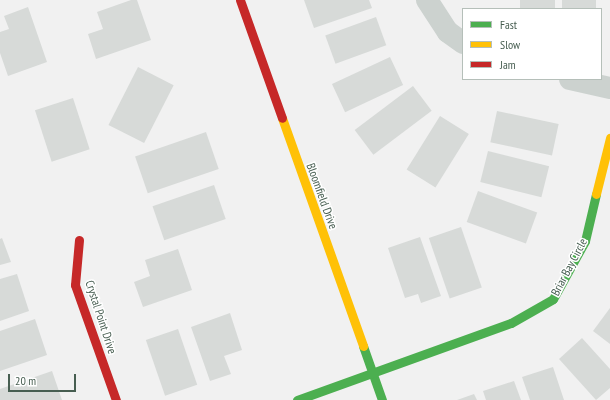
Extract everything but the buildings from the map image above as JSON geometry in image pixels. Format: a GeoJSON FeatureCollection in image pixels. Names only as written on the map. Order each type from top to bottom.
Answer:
{"type":"FeatureCollection","features":[{"type":"Feature","properties":{"kind":"street","name":"Bloomfield Drive"},"geometry":{"type":"LineString","coordinates":[[240,0],[382,400]]}},
{"type":"Feature","properties":{"kind":"street"},"geometry":{"type":"LineString","coordinates":[[427,0],[448,32],[462,42]]}},
{"type":"Feature","properties":{"kind":"street"},"geometry":{"type":"LineString","coordinates":[[574,80],[610,88]]}},
{"type":"Feature","properties":{"kind":"street","name":"Briar Bay Circle"},"geometry":{"type":"LineString","coordinates":[[297,400],[511,324],[553,299],[585,241],[610,138]]}},
{"type":"Feature","properties":{"kind":"street","name":"Crystal Point Drive"},"geometry":{"type":"LineString","coordinates":[[80,240],[75,285],[116,400]]}},
{"type":"Feature","properties":{"kind":"traffic: fast"},"geometry":{"type":"LineString","coordinates":[[297,400],[511,323],[553,299],[585,241],[596,194]]}},
{"type":"Feature","properties":{"kind":"traffic: fast"},"geometry":{"type":"LineString","coordinates":[[363,346],[382,400]]}},
{"type":"Feature","properties":{"kind":"traffic: slow"},"geometry":{"type":"LineString","coordinates":[[282,118],[363,346]]}},
{"type":"Feature","properties":{"kind":"traffic: slow"},"geometry":{"type":"LineString","coordinates":[[596,194],[610,138]]}},
{"type":"Feature","properties":{"kind":"traffic: jam"},"geometry":{"type":"LineString","coordinates":[[240,0],[282,118]]}},
{"type":"Feature","properties":{"kind":"traffic: jam"},"geometry":{"type":"LineString","coordinates":[[79,240],[75,285],[116,400]]}}]}
